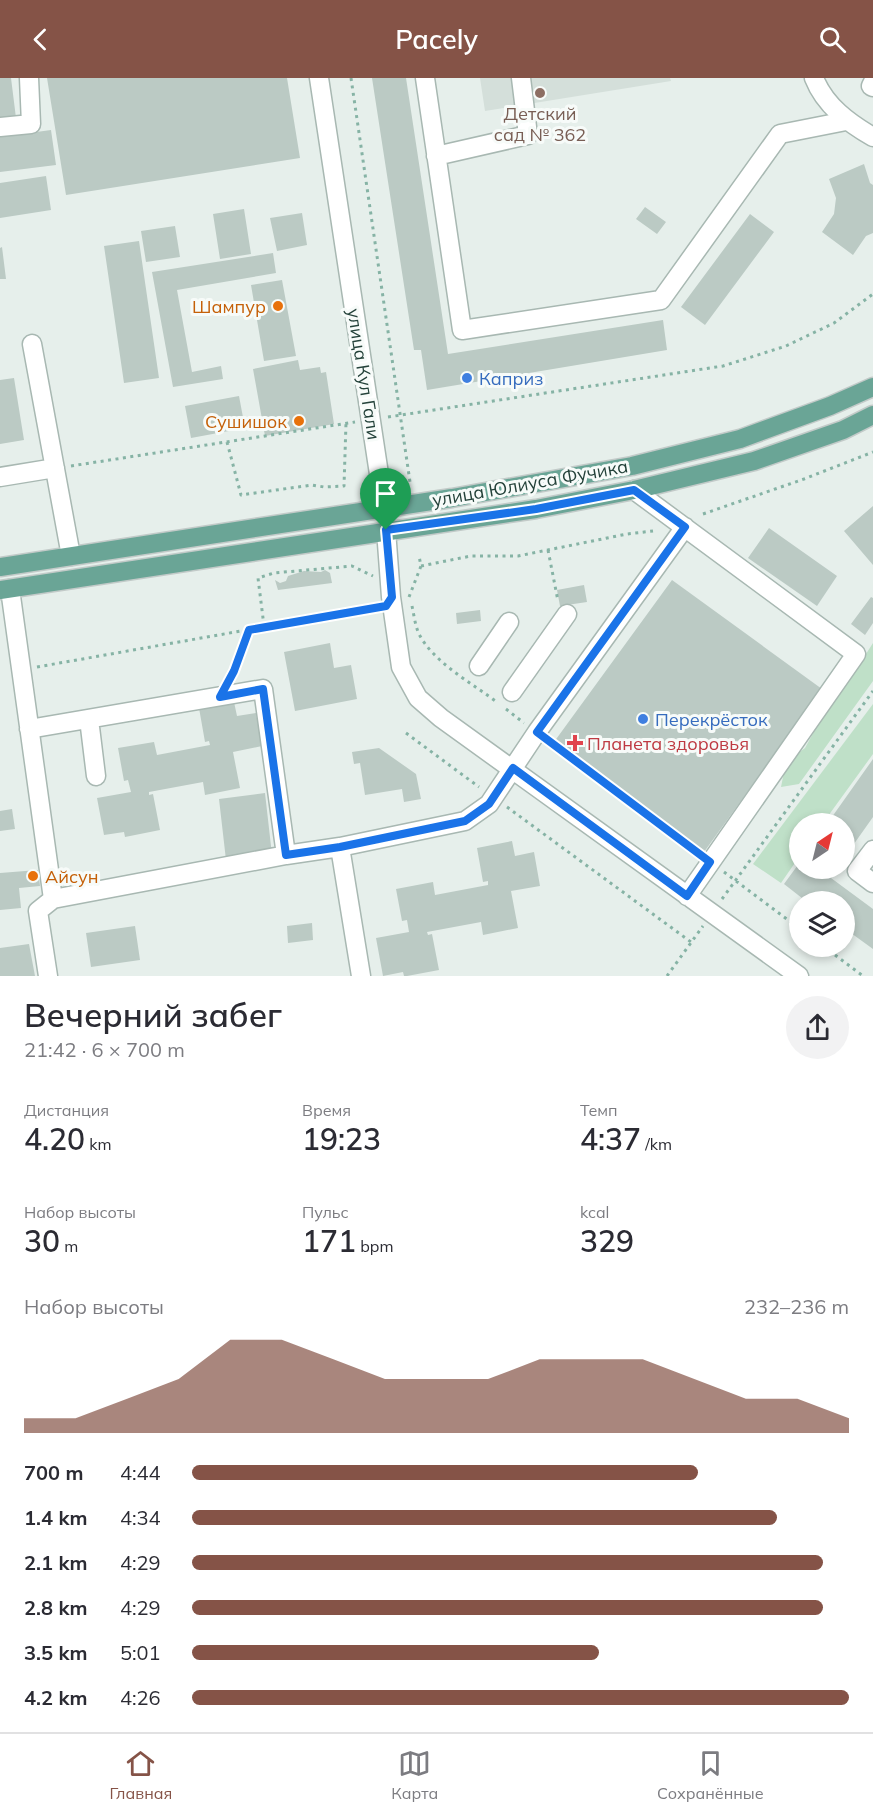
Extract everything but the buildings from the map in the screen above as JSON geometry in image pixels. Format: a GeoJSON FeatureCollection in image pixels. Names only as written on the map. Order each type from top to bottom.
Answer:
{"type":"FeatureCollection","features":[{"type":"Feature","properties":{"kind":"main road","name":"улица Юлиуса Фучика"},"geometry":{"type":"LineString","coordinates":[[0,567],[452,498],[632,466],[740,439],[830,406],[873,387]]}},
{"type":"Feature","properties":{"kind":"main road","name":"улица Юлиуса Фучика"},"geometry":{"type":"LineString","coordinates":[[5,590],[386,530],[536,509],[634,490],[754,462],[843,430],[873,414]]}},
{"type":"Feature","properties":{"kind":"main road","name":"улица Кул Гали"},"geometry":{"type":"LineString","coordinates":[[384,507],[386,530]]}},
{"type":"Feature","properties":{"kind":"street"},"geometry":{"type":"LineString","coordinates":[[0,127],[31,124],[29,78]]}},
{"type":"Feature","properties":{"kind":"street","name":"улица Кул Гали"},"geometry":{"type":"LineString","coordinates":[[320,78],[384,507]]}},
{"type":"Feature","properties":{"kind":"street"},"geometry":{"type":"LineString","coordinates":[[425,78],[462,330],[661,300],[780,134],[846,121]]}},
{"type":"Feature","properties":{"kind":"street"},"geometry":{"type":"LineString","coordinates":[[436,156],[528,135],[521,78]]}},
{"type":"Feature","properties":{"kind":"street"},"geometry":{"type":"LineString","coordinates":[[814,78],[818,89],[846,121],[873,137]]}},
{"type":"Feature","properties":{"kind":"street"},"geometry":{"type":"LineString","coordinates":[[873,82],[871,86],[873,87]]}},
{"type":"Feature","properties":{"kind":"street"},"geometry":{"type":"LineString","coordinates":[[32,344],[70,556]]}},
{"type":"Feature","properties":{"kind":"street"},"geometry":{"type":"LineString","coordinates":[[0,477],[55,468]]}},
{"type":"Feature","properties":{"kind":"street"},"geometry":{"type":"LineString","coordinates":[[634,490],[856,654],[687,896]]}},
{"type":"Feature","properties":{"kind":"street"},"geometry":{"type":"LineString","coordinates":[[48,976],[38,911],[53,899],[340,847],[465,821],[489,804],[537,732],[685,527]]}},
{"type":"Feature","properties":{"kind":"street","name":"улица Кул Гали"},"geometry":{"type":"LineString","coordinates":[[386,530],[400,596],[401,667],[418,698],[441,718],[513,768],[790,973]]}},
{"type":"Feature","properties":{"kind":"street"},"geometry":{"type":"LineString","coordinates":[[5,590],[21,669],[53,899]]}},
{"type":"Feature","properties":{"kind":"street"},"geometry":{"type":"LineString","coordinates":[[513,692],[563,609]]}},
{"type":"Feature","properties":{"kind":"street"},"geometry":{"type":"LineString","coordinates":[[479,666],[509,622]]}},
{"type":"Feature","properties":{"kind":"street"},"geometry":{"type":"LineString","coordinates":[[29,729],[263,689],[286,855]]}},
{"type":"Feature","properties":{"kind":"street"},"geometry":{"type":"LineString","coordinates":[[89,719],[96,776]]}},
{"type":"Feature","properties":{"kind":"street"},"geometry":{"type":"LineString","coordinates":[[340,847],[361,976]]}},
{"type":"Feature","properties":{"kind":"street"},"geometry":{"type":"LineString","coordinates":[[873,850],[857,871],[873,883]]}},
{"type":"Feature","properties":{"kind":"path"},"geometry":{"type":"LineString","coordinates":[[351,78],[410,482]]}},
{"type":"Feature","properties":{"kind":"path"},"geometry":{"type":"LineString","coordinates":[[55,468],[723,366],[786,346],[834,323],[873,294]]}},
{"type":"Feature","properties":{"kind":"path"},"geometry":{"type":"LineString","coordinates":[[227,442],[241,495],[312,484],[324,487],[344,486],[346,423]]}},
{"type":"Feature","properties":{"kind":"path"},"geometry":{"type":"LineString","coordinates":[[703,514],[873,452]]}},
{"type":"Feature","properties":{"kind":"path"},"geometry":{"type":"LineString","coordinates":[[21,669],[386,606],[400,596],[421,566],[471,555],[518,556],[653,531]]}},
{"type":"Feature","properties":{"kind":"path"},"geometry":{"type":"LineString","coordinates":[[548,550],[563,609]]}},
{"type":"Feature","properties":{"kind":"path"},"geometry":{"type":"LineString","coordinates":[[419,556],[421,566]]}},
{"type":"Feature","properties":{"kind":"path"},"geometry":{"type":"LineString","coordinates":[[264,627],[258,578],[274,573],[352,566]]}},
{"type":"Feature","properties":{"kind":"path"},"geometry":{"type":"LineString","coordinates":[[400,596],[424,642],[444,663],[789,921]]}},
{"type":"Feature","properties":{"kind":"path"},"geometry":{"type":"LineString","coordinates":[[220,697],[234,671],[249,630]]}},
{"type":"Feature","properties":{"kind":"path"},"geometry":{"type":"LineString","coordinates":[[667,976],[873,691]]}},
{"type":"Feature","properties":{"kind":"path"},"geometry":{"type":"LineString","coordinates":[[406,733],[691,942]]}},
{"type":"Feature","properties":{"kind":"path"},"geometry":{"type":"LineString","coordinates":[[838,957],[863,976]]}},
{"type":"Feature","properties":{"kind":"shaded area","name":"Детский сад № 362"},"geometry":{"type":"Polygon","coordinates":[[[480,78],[670,78],[671,81],[485,111],[480,78]]]}},
{"type":"Feature","properties":{"kind":"green space"},"geometry":{"type":"Polygon","coordinates":[[[873,643],[873,681],[799,784],[781,787],[786,762],[805,748],[828,706],[873,643]]]}},
{"type":"Feature","properties":{"kind":"green space"},"geometry":{"type":"Polygon","coordinates":[[[873,704],[873,754],[830,813],[791,813],[873,704]]]}},
{"type":"Feature","properties":{"kind":"green space"},"geometry":{"type":"Polygon","coordinates":[[[789,816],[789,871],[781,883],[753,864],[789,816]]]}},
{"type":"Feature","properties":{"kind":"place","name":"Детский сад № 362"},"geometry":{"type":"Point","coordinates":[540,93]}},
{"type":"Feature","properties":{"kind":"place","name":"Шампур"},"geometry":{"type":"Point","coordinates":[278,306]}},
{"type":"Feature","properties":{"kind":"place","name":"Каприз"},"geometry":{"type":"Point","coordinates":[467,378]}},
{"type":"Feature","properties":{"kind":"place","name":"Сушишок"},"geometry":{"type":"Point","coordinates":[299,421]}},
{"type":"Feature","properties":{"kind":"place","name":"Перекрёсток"},"geometry":{"type":"Point","coordinates":[643,719]}},
{"type":"Feature","properties":{"kind":"place","name":"Планета здоровья"},"geometry":{"type":"Point","coordinates":[575,743]}},
{"type":"Feature","properties":{"kind":"place","name":"Айсун"},"geometry":{"type":"Point","coordinates":[33,876]}},
{"type":"Feature","properties":{"kind":"route"},"geometry":{"type":"LineString","coordinates":[[634,490],[685,527],[537,732],[710,862],[687,896],[513,768],[489,804],[465,821],[340,847],[286,855],[263,689],[220,697],[234,671],[249,630],[386,606],[392,597],[386,530],[536,509],[634,490]]}}]}
